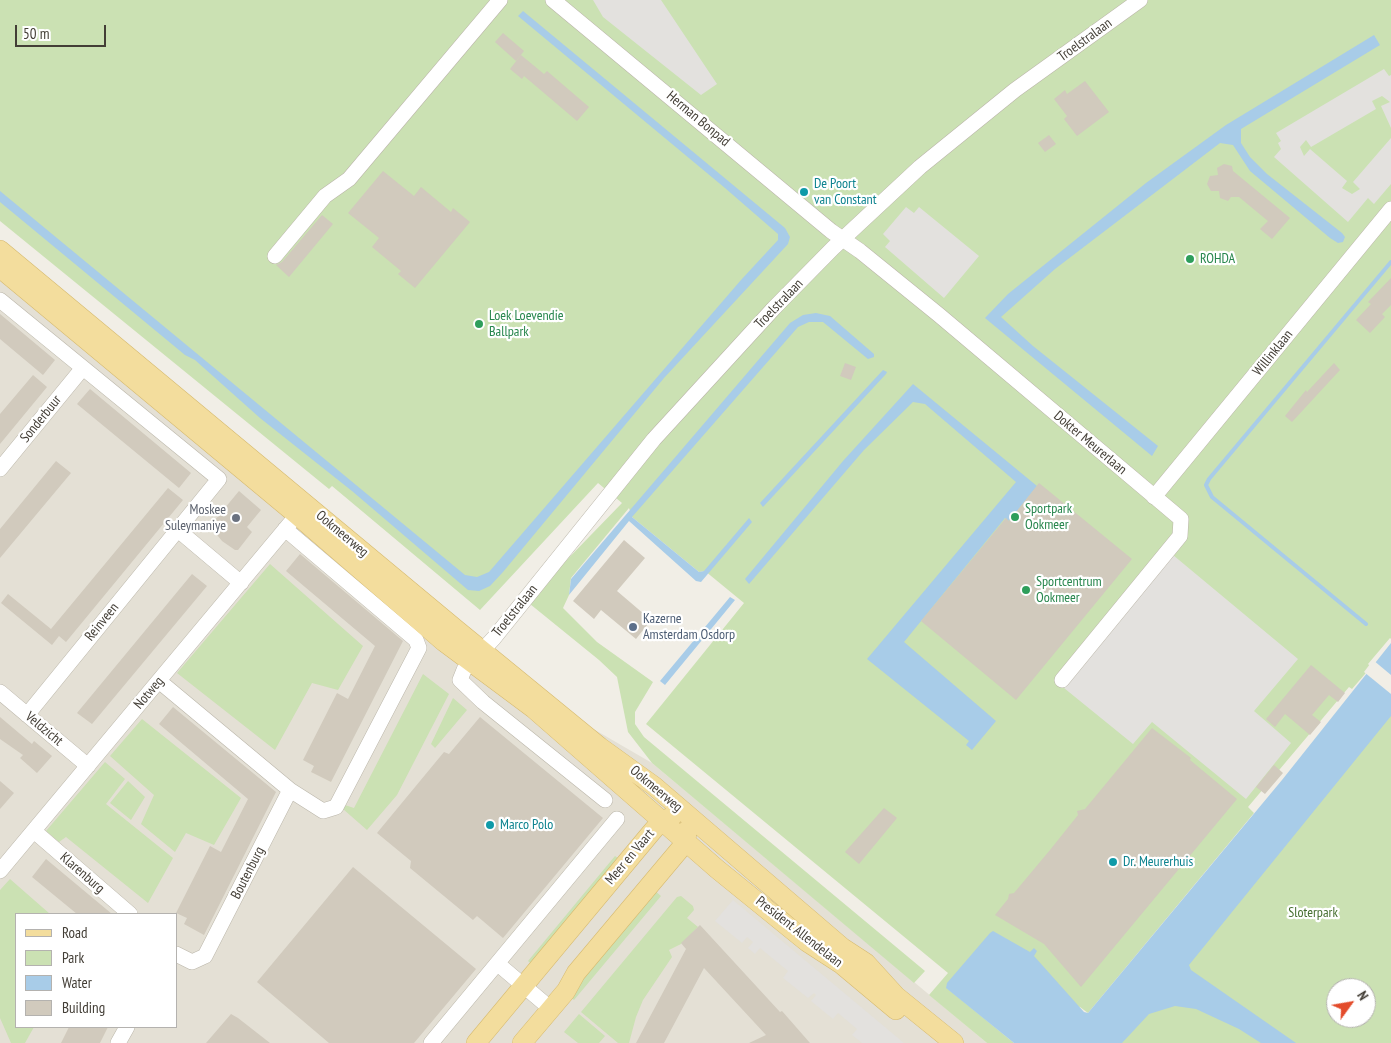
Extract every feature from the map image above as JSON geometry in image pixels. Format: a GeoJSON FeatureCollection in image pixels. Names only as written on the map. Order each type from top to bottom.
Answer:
{"type":"FeatureCollection","features":[{"type":"Feature","properties":{"kind":"main road","name":"Ookmeerweg"},"geometry":{"type":"LineString","coordinates":[[0,250],[477,656],[516,694],[662,820]]}},
{"type":"Feature","properties":{"kind":"main road","name":"Ookmeerweg"},"geometry":{"type":"LineString","coordinates":[[0,268],[297,515],[477,656],[600,747],[632,768],[687,815]]}},
{"type":"Feature","properties":{"kind":"main road","name":"Meer en Vaart"},"geometry":{"type":"LineString","coordinates":[[476,1043],[662,820],[687,815]]}},
{"type":"Feature","properties":{"kind":"main road"},"geometry":{"type":"LineString","coordinates":[[522,1043],[566,991],[576,973],[686,842],[687,815]]}},
{"type":"Feature","properties":{"kind":"main road","name":"President Allendelaan"},"geometry":{"type":"LineString","coordinates":[[687,815],[843,948],[866,963],[896,996],[954,1043]]}},
{"type":"Feature","properties":{"kind":"main road","name":"President Allendelaan"},"geometry":{"type":"LineString","coordinates":[[662,820],[807,942],[841,964],[936,1043]]}},
{"type":"Feature","properties":{"kind":"street"},"geometry":{"type":"LineString","coordinates":[[275,256],[325,196],[349,179],[500,0]]}},
{"type":"Feature","properties":{"kind":"street","name":"Herman Bonpad"},"geometry":{"type":"LineString","coordinates":[[553,0],[842,239]]}},
{"type":"Feature","properties":{"kind":"street","name":"Troelstralaan"},"geometry":{"type":"LineString","coordinates":[[477,656],[654,439],[774,308],[842,239],[920,167],[1015,90],[1140,0]]}},
{"type":"Feature","properties":{"kind":"street","name":"Willinklaan"},"geometry":{"type":"LineString","coordinates":[[1154,497],[1391,209]]}},
{"type":"Feature","properties":{"kind":"street","name":"Dokter Meurerlaan"},"geometry":{"type":"LineString","coordinates":[[842,239],[938,315],[1180,519],[1180,536],[1062,680]]}},
{"type":"Feature","properties":{"kind":"street"},"geometry":{"type":"LineString","coordinates":[[0,300],[82,369]]}},
{"type":"Feature","properties":{"kind":"street","name":"Sonderbuur"},"geometry":{"type":"LineString","coordinates":[[0,469],[82,369]]}},
{"type":"Feature","properties":{"kind":"street","name":"Reinveen"},"geometry":{"type":"LineString","coordinates":[[27,715],[219,480],[82,369]]}},
{"type":"Feature","properties":{"kind":"street","name":"Notweg"},"geometry":{"type":"LineString","coordinates":[[0,871],[6,853],[34,831],[297,515]]}},
{"type":"Feature","properties":{"kind":"street"},"geometry":{"type":"LineString","coordinates":[[159,681],[290,790],[323,811],[336,807],[419,648],[416,640],[286,529]]}},
{"type":"Feature","properties":{"kind":"street"},"geometry":{"type":"LineString","coordinates":[[178,530],[241,583]]}},
{"type":"Feature","properties":{"kind":"street"},"geometry":{"type":"LineString","coordinates":[[477,656],[460,680],[483,702],[605,800]]}},
{"type":"Feature","properties":{"kind":"street","name":"Veldzicht"},"geometry":{"type":"LineString","coordinates":[[0,692],[88,766]]}},
{"type":"Feature","properties":{"kind":"street","name":"Boutenburg"},"geometry":{"type":"LineString","coordinates":[[178,955],[192,962],[205,956],[290,790]]}},
{"type":"Feature","properties":{"kind":"street"},"geometry":{"type":"LineString","coordinates":[[431,1043],[617,819]]}},
{"type":"Feature","properties":{"kind":"street","name":"Klarenburg"},"geometry":{"type":"LineString","coordinates":[[34,831],[129,913]]}},
{"type":"Feature","properties":{"kind":"street"},"geometry":{"type":"LineString","coordinates":[[498,964],[551,1009]]}},
{"type":"Feature","properties":{"kind":"street"},"geometry":{"type":"LineString","coordinates":[[118,1043],[126,1028]]}},
{"type":"Feature","properties":{"kind":"shaded area"},"geometry":{"type":"Polygon","coordinates":[[[593,0],[661,0],[717,84],[701,95],[603,17],[593,0]]]}},
{"type":"Feature","properties":{"kind":"shaded area"},"geometry":{"type":"Polygon","coordinates":[[[1384,69],[1389,76],[1391,75],[1391,128],[1381,106],[1390,102],[1382,96],[1372,101],[1376,109],[1311,147],[1306,140],[1300,147],[1304,156],[1310,149],[1347,181],[1342,188],[1352,194],[1360,189],[1353,182],[1391,138],[1391,184],[1374,204],[1368,198],[1348,222],[1274,157],[1281,149],[1278,143],[1281,141],[1276,133],[1384,69]]]}},
{"type":"Feature","properties":{"kind":"shaded area"},"geometry":{"type":"Polygon","coordinates":[[[906,207],[914,213],[919,207],[979,256],[944,298],[885,247],[890,241],[883,234],[906,207]]]}},
{"type":"Feature","properties":{"kind":"shaded area"},"geometry":{"type":"Polygon","coordinates":[[[0,272],[414,625],[652,763],[987,1043],[0,1043],[0,272]]]}},
{"type":"Feature","properties":{"kind":"shaded area"},"geometry":{"type":"Polygon","coordinates":[[[1173,555],[1298,659],[1254,711],[1291,743],[1246,799],[1152,722],[1133,744],[1064,688],[1173,555]]]}},
{"type":"Feature","properties":{"kind":"shaded area"},"geometry":{"type":"Polygon","coordinates":[[[733,900],[904,1043],[862,1043],[852,1035],[857,1029],[838,1013],[833,1019],[811,1001],[816,995],[814,993],[808,998],[783,978],[788,971],[760,948],[755,954],[748,948],[753,942],[747,937],[742,943],[715,921],[733,900]]]}},
{"type":"Feature","properties":{"kind":"green space","name":"Sportpark Ookmeer"},"geometry":{"type":"Polygon","coordinates":[[[0,0],[1391,0],[1391,639],[1368,664],[1371,667],[1352,689],[1349,687],[1248,807],[1254,813],[1088,1013],[1080,1007],[947,988],[1014,1043],[987,1043],[929,995],[948,973],[646,724],[744,603],[705,571],[699,572],[632,517],[629,508],[571,578],[569,595],[563,608],[597,642],[653,682],[635,712],[635,724],[644,737],[925,971],[914,983],[652,763],[628,732],[617,677],[530,604],[556,571],[622,503],[598,483],[480,610],[332,486],[329,489],[0,221],[0,0]]]}},
{"type":"Feature","properties":{"kind":"green space"},"geometry":{"type":"Polygon","coordinates":[[[270,564],[363,646],[338,690],[312,683],[275,750],[177,673],[270,564]]]}},
{"type":"Feature","properties":{"kind":"green space"},"geometry":{"type":"Polygon","coordinates":[[[423,674],[449,694],[397,795],[367,830],[343,809],[345,805],[354,808],[423,674]]]}},
{"type":"Feature","properties":{"kind":"green space"},"geometry":{"type":"Polygon","coordinates":[[[453,698],[467,710],[435,748],[431,744],[453,698]]]}},
{"type":"Feature","properties":{"kind":"green space","name":"Sloterpark"},"geometry":{"type":"Polygon","coordinates":[[[1391,699],[1391,1043],[1102,1043],[1391,699]]]}},
{"type":"Feature","properties":{"kind":"green space"},"geometry":{"type":"Polygon","coordinates":[[[142,719],[241,798],[214,845],[186,833],[175,852],[141,824],[154,795],[110,756],[142,719]]]}},
{"type":"Feature","properties":{"kind":"green space"},"geometry":{"type":"Polygon","coordinates":[[[105,762],[125,779],[106,804],[173,858],[148,903],[66,837],[59,842],[46,831],[105,762]]]}},
{"type":"Feature","properties":{"kind":"green space"},"geometry":{"type":"Polygon","coordinates":[[[128,781],[145,797],[131,820],[110,803],[128,781]]]}},
{"type":"Feature","properties":{"kind":"green space"},"geometry":{"type":"Polygon","coordinates":[[[615,856],[622,861],[535,967],[528,961],[615,856]]]}},
{"type":"Feature","properties":{"kind":"green space"},"geometry":{"type":"Polygon","coordinates":[[[10,879],[49,913],[15,913],[15,1028],[33,1028],[25,1043],[11,1043],[0,1018],[0,890],[10,879]]]}},
{"type":"Feature","properties":{"kind":"green space"},"geometry":{"type":"Polygon","coordinates":[[[654,890],[661,896],[574,1000],[567,994],[654,890]]]}},
{"type":"Feature","properties":{"kind":"green space"},"geometry":{"type":"Polygon","coordinates":[[[681,896],[693,906],[694,910],[687,918],[698,927],[681,944],[669,950],[672,957],[643,1000],[629,1043],[618,1043],[581,1012],[677,897],[681,896]]]}},
{"type":"Feature","properties":{"kind":"green space"},"geometry":{"type":"Polygon","coordinates":[[[579,1014],[605,1036],[599,1043],[578,1043],[564,1032],[579,1014]]]}},
{"type":"Feature","properties":{"kind":"water"},"geometry":{"type":"Polygon","coordinates":[[[523,11],[785,228],[790,237],[788,244],[664,378],[503,572],[490,586],[479,591],[468,590],[352,491],[260,418],[195,360],[185,355],[0,202],[0,191],[465,575],[477,577],[489,572],[741,280],[778,240],[778,234],[725,188],[518,16],[523,11]]]}},
{"type":"Feature","properties":{"kind":"water"},"geometry":{"type":"Polygon","coordinates":[[[1374,35],[1380,45],[1241,129],[1241,143],[1250,157],[1267,174],[1342,233],[1345,237],[1343,242],[1338,243],[1330,238],[1250,171],[1233,145],[1220,143],[1055,269],[1001,317],[1033,346],[1158,446],[1152,456],[985,318],[1008,294],[1146,183],[1226,125],[1374,35]]]}},
{"type":"Feature","properties":{"kind":"water"},"geometry":{"type":"Polygon","coordinates":[[[816,313],[830,316],[874,354],[874,357],[868,359],[823,322],[809,322],[798,327],[632,517],[699,572],[704,571],[749,518],[752,522],[701,582],[696,581],[629,521],[569,595],[571,579],[790,323],[803,315],[816,313]]]}},
{"type":"Feature","properties":{"kind":"water"},"geometry":{"type":"Polygon","coordinates":[[[883,370],[887,372],[886,374],[763,507],[760,503],[883,370]]]}},
{"type":"Feature","properties":{"kind":"water"},"geometry":{"type":"Polygon","coordinates":[[[913,384],[1037,486],[1009,521],[1005,518],[904,642],[996,721],[972,750],[966,745],[969,741],[867,659],[1016,482],[925,404],[913,402],[864,450],[749,584],[745,579],[843,461],[913,384]]]}},
{"type":"Feature","properties":{"kind":"water"},"geometry":{"type":"Polygon","coordinates":[[[730,597],[735,600],[665,685],[660,681],[730,597]]]}},
{"type":"Feature","properties":{"kind":"water"},"geometry":{"type":"Polygon","coordinates":[[[1391,643],[1391,716],[1189,965],[1191,970],[1296,1043],[1261,1043],[1239,1029],[1196,1009],[1175,1006],[1149,1014],[1122,1043],[1014,1043],[946,988],[947,983],[993,931],[1030,952],[1034,948],[1037,951],[1034,956],[1084,1012],[1088,1013],[1282,780],[1391,643]]]}},
{"type":"Feature","properties":{"kind":"pier"},"geometry":{"type":"Polygon","coordinates":[[[1373,660],[1391,675],[1391,694],[1364,672],[1373,660]]]}},
{"type":"Feature","properties":{"kind":"building"},"geometry":{"type":"Polygon","coordinates":[[[503,33],[524,51],[516,61],[495,42],[503,33]]]}},
{"type":"Feature","properties":{"kind":"building"},"geometry":{"type":"Polygon","coordinates":[[[521,55],[544,74],[547,71],[589,107],[577,121],[524,76],[522,79],[510,69],[521,55]]]}},
{"type":"Feature","properties":{"kind":"building"},"geometry":{"type":"Polygon","coordinates":[[[1085,81],[1109,112],[1077,136],[1064,119],[1067,116],[1054,99],[1065,90],[1067,94],[1085,81]]]}},
{"type":"Feature","properties":{"kind":"building"},"geometry":{"type":"Polygon","coordinates":[[[1049,135],[1056,144],[1045,152],[1038,143],[1049,135]]]}},
{"type":"Feature","properties":{"kind":"building"},"geometry":{"type":"Polygon","coordinates":[[[1224,164],[1232,166],[1233,171],[1290,218],[1272,239],[1260,229],[1268,221],[1239,197],[1231,197],[1228,201],[1220,198],[1219,191],[1211,191],[1207,184],[1210,176],[1218,175],[1217,168],[1224,164]]]}},
{"type":"Feature","properties":{"kind":"building"},"geometry":{"type":"Polygon","coordinates":[[[383,171],[414,196],[421,187],[451,212],[453,208],[470,222],[415,288],[398,274],[401,271],[372,247],[379,238],[348,213],[383,171]]]}},
{"type":"Feature","properties":{"kind":"building"},"geometry":{"type":"Polygon","coordinates":[[[322,215],[333,224],[289,277],[276,265],[282,262],[322,215]]]}},
{"type":"Feature","properties":{"kind":"building"},"geometry":{"type":"Polygon","coordinates":[[[1391,278],[1391,305],[1382,314],[1385,317],[1370,333],[1356,320],[1371,304],[1368,302],[1391,278]]]}},
{"type":"Feature","properties":{"kind":"building"},"geometry":{"type":"Polygon","coordinates":[[[0,314],[55,360],[43,375],[0,339],[0,314]]]}},
{"type":"Feature","properties":{"kind":"building"},"geometry":{"type":"Polygon","coordinates":[[[845,363],[856,367],[851,380],[840,376],[845,363]]]}},
{"type":"Feature","properties":{"kind":"building"},"geometry":{"type":"Polygon","coordinates":[[[1334,363],[1340,370],[1292,422],[1285,416],[1306,390],[1307,392],[1334,363]]]}},
{"type":"Feature","properties":{"kind":"building"},"geometry":{"type":"Polygon","coordinates":[[[33,375],[47,387],[0,444],[0,414],[33,375]]]}},
{"type":"Feature","properties":{"kind":"building"},"geometry":{"type":"Polygon","coordinates":[[[90,389],[191,473],[179,488],[77,404],[90,389]]]}},
{"type":"Feature","properties":{"kind":"building"},"geometry":{"type":"Polygon","coordinates":[[[56,461],[71,473],[0,558],[0,529],[56,461]]]}},
{"type":"Feature","properties":{"kind":"building","name":"Sportcentrum Ookmeer"},"geometry":{"type":"Polygon","coordinates":[[[1039,483],[1132,559],[1016,700],[921,621],[1006,518],[1009,521],[1039,483]]]}},
{"type":"Feature","properties":{"kind":"building"},"geometry":{"type":"Polygon","coordinates":[[[168,488],[183,500],[66,642],[59,636],[52,645],[1,603],[8,594],[51,629],[168,488]]]}},
{"type":"Feature","properties":{"kind":"building","name":"Moskee Suleymaniye"},"geometry":{"type":"Polygon","coordinates":[[[239,491],[261,510],[247,527],[252,532],[238,550],[235,550],[222,541],[210,526],[239,491]]]}},
{"type":"Feature","properties":{"kind":"building"},"geometry":{"type":"Polygon","coordinates":[[[624,540],[645,558],[617,591],[651,620],[636,639],[601,610],[594,619],[573,601],[624,540]]]}},
{"type":"Feature","properties":{"kind":"building"},"geometry":{"type":"Polygon","coordinates":[[[300,554],[403,641],[331,782],[311,772],[314,766],[303,760],[337,693],[348,699],[375,646],[286,571],[300,554]]]}},
{"type":"Feature","properties":{"kind":"building"},"geometry":{"type":"Polygon","coordinates":[[[192,574],[207,586],[92,724],[77,713],[192,574]]]}},
{"type":"Feature","properties":{"kind":"building"},"geometry":{"type":"Polygon","coordinates":[[[1311,665],[1345,693],[1338,702],[1329,695],[1312,715],[1321,722],[1310,735],[1285,714],[1275,727],[1266,719],[1311,665]]]}},
{"type":"Feature","properties":{"kind":"building"},"geometry":{"type":"Polygon","coordinates":[[[173,707],[276,792],[204,935],[184,924],[187,918],[176,913],[210,846],[221,852],[248,799],[159,724],[173,707]]]}},
{"type":"Feature","properties":{"kind":"building"},"geometry":{"type":"Polygon","coordinates":[[[0,717],[32,744],[34,741],[52,756],[37,773],[20,758],[23,755],[0,739],[0,717]]]}},
{"type":"Feature","properties":{"kind":"building","name":"Marco Polo"},"geometry":{"type":"Polygon","coordinates":[[[480,717],[603,818],[503,938],[477,916],[473,920],[410,868],[411,861],[377,833],[444,752],[449,754],[480,717]]]}},
{"type":"Feature","properties":{"kind":"building","name":"Dr. Meurerhuis"},"geometry":{"type":"Polygon","coordinates":[[[1152,728],[1191,758],[1190,760],[1237,799],[1081,987],[1044,944],[995,915],[1008,899],[1009,894],[1014,893],[1078,815],[1077,811],[1085,809],[1152,728]]]}},
{"type":"Feature","properties":{"kind":"building"},"geometry":{"type":"Polygon","coordinates":[[[1274,765],[1283,773],[1265,794],[1256,787],[1274,765]]]}},
{"type":"Feature","properties":{"kind":"building"},"geometry":{"type":"Polygon","coordinates":[[[0,781],[14,793],[0,809],[0,781]]]}},
{"type":"Feature","properties":{"kind":"building"},"geometry":{"type":"Polygon","coordinates":[[[884,808],[897,818],[859,864],[845,852],[884,808]]]}},
{"type":"Feature","properties":{"kind":"building"},"geometry":{"type":"Polygon","coordinates":[[[46,859],[111,913],[76,913],[32,877],[46,859]]]}},
{"type":"Feature","properties":{"kind":"building"},"geometry":{"type":"Polygon","coordinates":[[[353,867],[476,969],[414,1043],[329,1043],[257,982],[353,867]]]}},
{"type":"Feature","properties":{"kind":"building"},"geometry":{"type":"Polygon","coordinates":[[[700,925],[810,1043],[749,1043],[766,1035],[704,968],[664,1043],[636,1043],[686,949],[681,943],[700,925]]]}},
{"type":"Feature","properties":{"kind":"building"},"geometry":{"type":"Polygon","coordinates":[[[231,1014],[238,1018],[270,1043],[206,1043],[231,1014]]]}},
{"type":"Feature","properties":{"kind":"building"},"geometry":{"type":"Polygon","coordinates":[[[68,1028],[108,1028],[100,1043],[61,1043],[68,1028]]]}},
{"type":"Feature","properties":{"kind":"waterway"},"geometry":{"type":"LineString","coordinates":[[1366,624],[1212,497],[1206,485],[1209,479],[1391,262]]}},
{"type":"Feature","properties":{"kind":"place","name":"De Poort van Constant"},"geometry":{"type":"Point","coordinates":[804,192]}},
{"type":"Feature","properties":{"kind":"place","name":"ROHDA"},"geometry":{"type":"Point","coordinates":[1190,259]}},
{"type":"Feature","properties":{"kind":"place","name":"Loek Loevendie Ballpark"},"geometry":{"type":"Point","coordinates":[479,324]}},
{"type":"Feature","properties":{"kind":"place","name":"Sportpark Ookmeer"},"geometry":{"type":"Point","coordinates":[1015,517]}},
{"type":"Feature","properties":{"kind":"place","name":"Moskee Suleymaniye"},"geometry":{"type":"Point","coordinates":[236,518]}},
{"type":"Feature","properties":{"kind":"place","name":"Sportcentrum Ookmeer"},"geometry":{"type":"Point","coordinates":[1026,590]}},
{"type":"Feature","properties":{"kind":"place","name":"Kazerne Amsterdam Osdorp"},"geometry":{"type":"Point","coordinates":[633,627]}},
{"type":"Feature","properties":{"kind":"place","name":"Marco Polo"},"geometry":{"type":"Point","coordinates":[490,825]}},
{"type":"Feature","properties":{"kind":"place","name":"Dr. Meurerhuis"},"geometry":{"type":"Point","coordinates":[1113,862]}}]}
